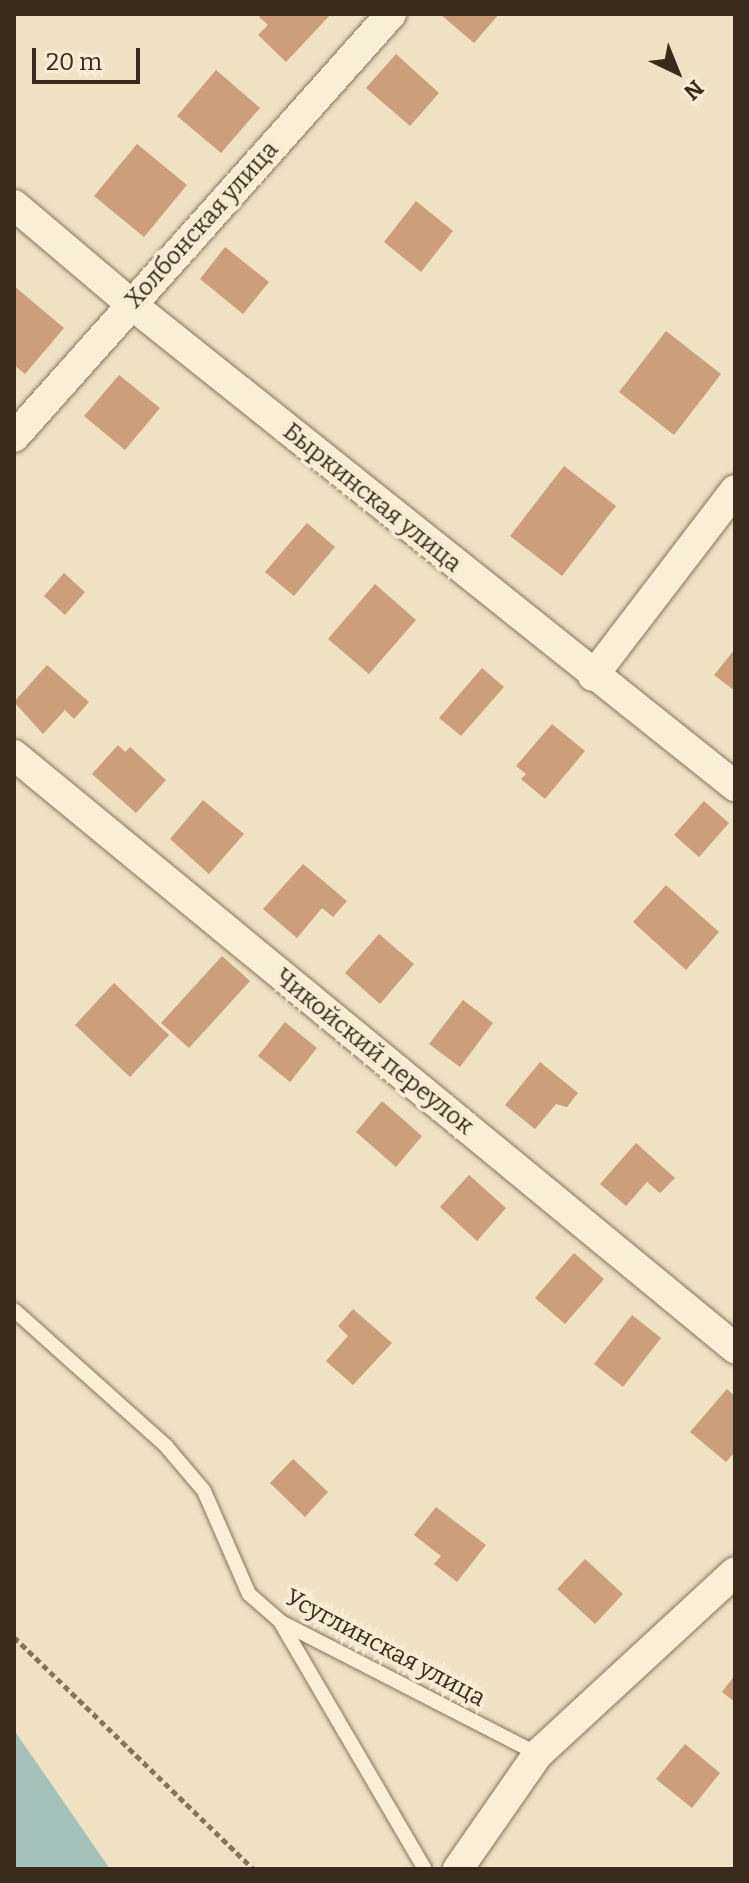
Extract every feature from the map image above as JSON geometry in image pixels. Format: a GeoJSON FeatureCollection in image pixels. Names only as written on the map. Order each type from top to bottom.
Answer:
{"type":"FeatureCollection","features":[{"type":"Feature","properties":{"kind":"street","name":"Холбонская улица"},"geometry":{"type":"LineString","coordinates":[[14,437],[391,14]]}},
{"type":"Feature","properties":{"kind":"street","name":"Быркинская улица"},"geometry":{"type":"LineString","coordinates":[[14,205],[131,304],[593,676],[735,786]]}},
{"type":"Feature","properties":{"kind":"street"},"geometry":{"type":"LineString","coordinates":[[593,676],[735,490]]}},
{"type":"Feature","properties":{"kind":"street","name":"Чикойский переулок"},"geometry":{"type":"LineString","coordinates":[[14,755],[735,1348]]}},
{"type":"Feature","properties":{"kind":"street"},"geometry":{"type":"LineString","coordinates":[[458,1869],[538,1754],[735,1572]]}},
{"type":"Feature","properties":{"kind":"lane","name":"Усуглинская улица"},"geometry":{"type":"LineString","coordinates":[[14,1310],[175,1457],[204,1491],[249,1594],[281,1622],[538,1754]]}},
{"type":"Feature","properties":{"kind":"lane"},"geometry":{"type":"LineString","coordinates":[[281,1622],[425,1869]]}},
{"type":"Feature","properties":{"kind":"path"},"geometry":{"type":"LineString","coordinates":[[14,1637],[253,1869]]}},
{"type":"Feature","properties":{"kind":"water"},"geometry":{"type":"Polygon","coordinates":[[[14,1730],[110,1869],[14,1869],[14,1730]]]}},
{"type":"Feature","properties":{"kind":"building"},"geometry":{"type":"Polygon","coordinates":[[[262,14],[331,14],[286,62],[258,35],[268,25],[259,17],[262,14]]]}},
{"type":"Feature","properties":{"kind":"building"},"geometry":{"type":"Polygon","coordinates":[[[440,14],[499,14],[474,43],[440,14]]]}},
{"type":"Feature","properties":{"kind":"building"},"geometry":{"type":"Polygon","coordinates":[[[396,54],[439,93],[410,126],[366,88],[396,54]]]}},
{"type":"Feature","properties":{"kind":"building"},"geometry":{"type":"Polygon","coordinates":[[[216,70],[260,108],[221,153],[177,116],[216,70]]]}},
{"type":"Feature","properties":{"kind":"building"},"geometry":{"type":"Polygon","coordinates":[[[137,144],[187,185],[144,237],[94,196],[137,144]]]}},
{"type":"Feature","properties":{"kind":"building"},"geometry":{"type":"Polygon","coordinates":[[[416,201],[453,231],[421,272],[384,242],[416,201]]]}},
{"type":"Feature","properties":{"kind":"building"},"geometry":{"type":"Polygon","coordinates":[[[225,247],[269,282],[243,314],[200,279],[225,247]]]}},
{"type":"Feature","properties":{"kind":"building"},"geometry":{"type":"Polygon","coordinates":[[[14,286],[64,328],[25,374],[14,365],[14,286]]]}},
{"type":"Feature","properties":{"kind":"building"},"geometry":{"type":"Polygon","coordinates":[[[666,331],[721,374],[674,435],[619,392],[666,331]]]}},
{"type":"Feature","properties":{"kind":"building"},"geometry":{"type":"Polygon","coordinates":[[[119,375],[160,408],[125,450],[84,416],[119,375]]]}},
{"type":"Feature","properties":{"kind":"building"},"geometry":{"type":"Polygon","coordinates":[[[564,466],[616,506],[562,576],[510,536],[564,466]]]}},
{"type":"Feature","properties":{"kind":"building"},"geometry":{"type":"Polygon","coordinates":[[[307,523],[335,547],[294,596],[265,572],[307,523]]]}},
{"type":"Feature","properties":{"kind":"building"},"geometry":{"type":"Polygon","coordinates":[[[64,573],[85,592],[65,615],[44,596],[64,573]]]}},
{"type":"Feature","properties":{"kind":"building"},"geometry":{"type":"Polygon","coordinates":[[[375,584],[416,620],[369,674],[328,639],[375,584]]]}},
{"type":"Feature","properties":{"kind":"building"},"geometry":{"type":"Polygon","coordinates":[[[735,649],[735,691],[714,675],[735,649]]]}},
{"type":"Feature","properties":{"kind":"building"},"geometry":{"type":"Polygon","coordinates":[[[47,665],[89,702],[74,719],[65,710],[43,734],[14,702],[47,665]]]}},
{"type":"Feature","properties":{"kind":"building"},"geometry":{"type":"Polygon","coordinates":[[[482,668],[504,687],[461,736],[439,718],[482,668]]]}},
{"type":"Feature","properties":{"kind":"building"},"geometry":{"type":"Polygon","coordinates":[[[552,724],[585,751],[545,799],[521,779],[526,774],[516,766],[552,724]]]}},
{"type":"Feature","properties":{"kind":"building"},"geometry":{"type":"Polygon","coordinates":[[[118,745],[125,752],[130,747],[166,780],[136,813],[92,774],[118,745]]]}},
{"type":"Feature","properties":{"kind":"building"},"geometry":{"type":"Polygon","coordinates":[[[203,800],[244,834],[209,874],[170,839],[203,800]]]}},
{"type":"Feature","properties":{"kind":"building"},"geometry":{"type":"Polygon","coordinates":[[[704,801],[729,823],[699,857],[674,835],[704,801]]]}},
{"type":"Feature","properties":{"kind":"building"},"geometry":{"type":"Polygon","coordinates":[[[303,864],[347,901],[333,917],[322,908],[297,938],[263,909],[303,864]]]}},
{"type":"Feature","properties":{"kind":"building"},"geometry":{"type":"Polygon","coordinates":[[[666,885],[719,932],[686,970],[633,922],[666,885]]]}},
{"type":"Feature","properties":{"kind":"building"},"geometry":{"type":"Polygon","coordinates":[[[379,934],[414,964],[380,1004],[345,973],[379,934]]]}},
{"type":"Feature","properties":{"kind":"building"},"geometry":{"type":"Polygon","coordinates":[[[222,956],[250,981],[189,1048],[161,1023],[222,956]]]}},
{"type":"Feature","properties":{"kind":"building"},"geometry":{"type":"Polygon","coordinates":[[[114,983],[169,1035],[130,1077],[75,1025],[114,983]]]}},
{"type":"Feature","properties":{"kind":"building"},"geometry":{"type":"Polygon","coordinates":[[[463,1000],[493,1023],[460,1067],[429,1044],[463,1000]]]}},
{"type":"Feature","properties":{"kind":"building"},"geometry":{"type":"Polygon","coordinates":[[[285,1022],[317,1048],[290,1082],[258,1056],[285,1022]]]}},
{"type":"Feature","properties":{"kind":"building"},"geometry":{"type":"Polygon","coordinates":[[[540,1062],[578,1093],[567,1107],[556,1104],[535,1129],[505,1105],[540,1062]]]}},
{"type":"Feature","properties":{"kind":"building"},"geometry":{"type":"Polygon","coordinates":[[[382,1101],[422,1136],[396,1167],[356,1132],[382,1101]]]}},
{"type":"Feature","properties":{"kind":"building"},"geometry":{"type":"Polygon","coordinates":[[[636,1143],[675,1178],[660,1193],[647,1182],[626,1206],[600,1184],[636,1143]]]}},
{"type":"Feature","properties":{"kind":"building"},"geometry":{"type":"Polygon","coordinates":[[[469,1175],[506,1208],[477,1241],[440,1207],[469,1175]]]}},
{"type":"Feature","properties":{"kind":"building"},"geometry":{"type":"Polygon","coordinates":[[[574,1253],[604,1279],[565,1324],[535,1298],[574,1253]]]}},
{"type":"Feature","properties":{"kind":"building"},"geometry":{"type":"Polygon","coordinates":[[[353,1309],[392,1343],[353,1385],[326,1361],[348,1336],[338,1326],[353,1309]]]}},
{"type":"Feature","properties":{"kind":"building"},"geometry":{"type":"Polygon","coordinates":[[[632,1315],[661,1338],[623,1387],[594,1364],[632,1315]]]}},
{"type":"Feature","properties":{"kind":"building"},"geometry":{"type":"Polygon","coordinates":[[[727,1389],[735,1396],[735,1452],[726,1462],[690,1432],[727,1389]]]}},
{"type":"Feature","properties":{"kind":"building"},"geometry":{"type":"Polygon","coordinates":[[[293,1459],[328,1492],[305,1517],[270,1483],[293,1459]]]}},
{"type":"Feature","properties":{"kind":"building"},"geometry":{"type":"Polygon","coordinates":[[[436,1507],[486,1545],[457,1582],[434,1564],[441,1556],[414,1535],[436,1507]]]}},
{"type":"Feature","properties":{"kind":"building"},"geometry":{"type":"Polygon","coordinates":[[[585,1559],[623,1594],[595,1624],[557,1589],[585,1559]]]}},
{"type":"Feature","properties":{"kind":"building"},"geometry":{"type":"Polygon","coordinates":[[[735,1675],[735,1702],[722,1692],[735,1675]]]}},
{"type":"Feature","properties":{"kind":"building"},"geometry":{"type":"Polygon","coordinates":[[[685,1744],[720,1773],[692,1808],[656,1779],[685,1744]]]}}]}
